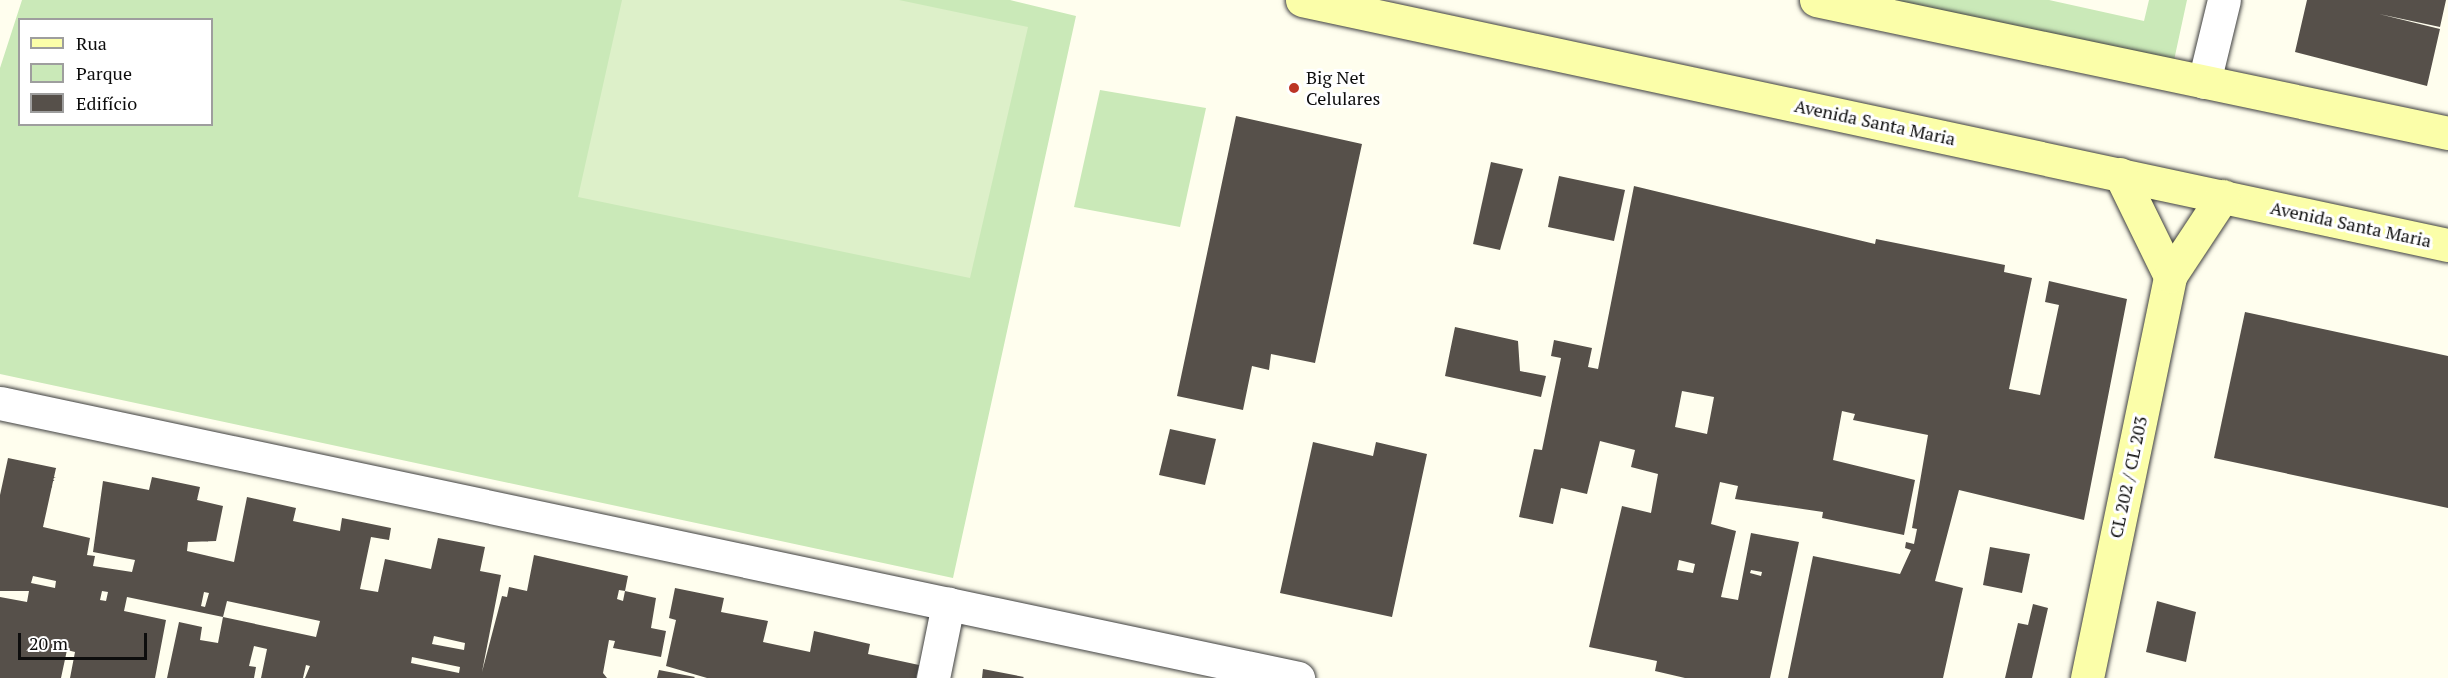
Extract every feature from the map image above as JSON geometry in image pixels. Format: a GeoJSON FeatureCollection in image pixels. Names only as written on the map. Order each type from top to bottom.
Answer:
{"type":"FeatureCollection","features":[{"type":"Feature","properties":{"kind":"main road","name":"Avenida Santa Maria"},"geometry":{"type":"LineString","coordinates":[[1302,0],[2448,245]]}},
{"type":"Feature","properties":{"kind":"main road"},"geometry":{"type":"LineString","coordinates":[[1816,0],[2448,133]]}},
{"type":"Feature","properties":{"kind":"main road"},"geometry":{"type":"LineString","coordinates":[[2120,174],[2170,276]]}},
{"type":"Feature","properties":{"kind":"main road"},"geometry":{"type":"LineString","coordinates":[[2170,276],[2223,196]]}},
{"type":"Feature","properties":{"kind":"main road","name":"CL 202 / CL 203"},"geometry":{"type":"LineString","coordinates":[[2087,678],[2170,276]]}},
{"type":"Feature","properties":{"kind":"street"},"geometry":{"type":"LineString","coordinates":[[2204,82],[2224,0]]}},
{"type":"Feature","properties":{"kind":"street"},"geometry":{"type":"LineString","coordinates":[[0,403],[1298,678]]}},
{"type":"Feature","properties":{"kind":"street"},"geometry":{"type":"LineString","coordinates":[[933,678],[948,604]]}},
{"type":"Feature","properties":{"kind":"green space"},"geometry":{"type":"Polygon","coordinates":[[[22,0],[1010,0],[1076,16],[953,578],[0,374],[0,68],[22,0]]]}},
{"type":"Feature","properties":{"kind":"green space"},"geometry":{"type":"Polygon","coordinates":[[[622,0],[899,0],[1028,27],[970,278],[578,197],[622,0]]]}},
{"type":"Feature","properties":{"kind":"green space"},"geometry":{"type":"Polygon","coordinates":[[[1876,0],[2049,0],[2144,21],[2149,0],[2187,0],[2173,65],[1876,0]]]}},
{"type":"Feature","properties":{"kind":"green space"},"geometry":{"type":"Polygon","coordinates":[[[1100,90],[1206,108],[1180,227],[1074,207],[1100,90]]]}},
{"type":"Feature","properties":{"kind":"building"},"geometry":{"type":"Polygon","coordinates":[[[2307,0],[2446,0],[2440,27],[2379,14],[2440,29],[2427,86],[2295,52],[2307,0]]]}},
{"type":"Feature","properties":{"kind":"building"},"geometry":{"type":"Polygon","coordinates":[[[1236,116],[1362,144],[1315,363],[1271,354],[1269,370],[1252,366],[1243,410],[1177,396],[1236,116]]]}},
{"type":"Feature","properties":{"kind":"building"},"geometry":{"type":"Polygon","coordinates":[[[1491,162],[1523,169],[1500,250],[1473,244],[1491,162]]]}},
{"type":"Feature","properties":{"kind":"building"},"geometry":{"type":"Polygon","coordinates":[[[1559,176],[1625,190],[1614,241],[1548,227],[1559,176]]]}},
{"type":"Feature","properties":{"kind":"building"},"geometry":{"type":"Polygon","coordinates":[[[1634,186],[1875,244],[1876,239],[2005,265],[2004,272],[2032,278],[2009,389],[2040,395],[2059,305],[2045,302],[2049,281],[2127,299],[2084,520],[1959,490],[1935,581],[1963,588],[1943,678],[1788,678],[1813,556],[1900,574],[1911,550],[1905,548],[1906,542],[1914,544],[1917,529],[1912,528],[1928,435],[1853,420],[1855,414],[1842,411],[1833,460],[1915,480],[1904,535],[1822,518],[1823,512],[1735,499],[1738,486],[1720,482],[1711,524],[1736,531],[1721,597],[1738,600],[1751,533],[1799,542],[1770,678],[1685,678],[1655,671],[1657,661],[1589,647],[1622,506],[1651,513],[1658,474],[1631,467],[1635,450],[1600,441],[1587,494],[1561,488],[1553,524],[1519,517],[1534,449],[1542,450],[1561,358],[1551,356],[1554,340],[1592,348],[1588,367],[1598,369],[1634,186]],[[1682,391],[1675,427],[1707,434],[1714,397],[1682,391]],[[1679,560],[1677,570],[1693,573],[1695,564],[1679,560]],[[1751,570],[1750,573],[1761,576],[1762,572],[1751,570]]]}},
{"type":"Feature","properties":{"kind":"building"},"geometry":{"type":"Polygon","coordinates":[[[2245,312],[2448,356],[2448,508],[2214,458],[2245,312]]]}},
{"type":"Feature","properties":{"kind":"building"},"geometry":{"type":"Polygon","coordinates":[[[1455,327],[1518,341],[1520,371],[1546,376],[1541,397],[1445,376],[1455,327]]]}},
{"type":"Feature","properties":{"kind":"building"},"geometry":{"type":"Polygon","coordinates":[[[1170,429],[1216,439],[1205,485],[1159,475],[1170,429]]]}},
{"type":"Feature","properties":{"kind":"building"},"geometry":{"type":"Polygon","coordinates":[[[1313,442],[1373,456],[1376,442],[1427,454],[1392,617],[1280,593],[1313,442]]]}},
{"type":"Feature","properties":{"kind":"building"},"geometry":{"type":"Polygon","coordinates":[[[8,458],[56,468],[43,527],[90,538],[87,555],[95,556],[93,566],[132,572],[135,560],[93,552],[103,481],[149,490],[152,477],[200,487],[197,500],[223,506],[216,541],[188,542],[187,551],[234,562],[247,497],[296,508],[293,521],[340,531],[342,518],[391,528],[389,540],[371,537],[360,589],[378,592],[385,559],[431,569],[438,538],[485,547],[480,571],[501,575],[482,672],[502,596],[507,597],[509,587],[527,591],[534,555],[628,576],[625,591],[656,598],[651,628],[666,631],[661,657],[613,648],[615,641],[609,640],[603,673],[607,678],[305,678],[310,666],[306,665],[303,678],[261,678],[267,649],[254,646],[249,666],[256,667],[254,678],[167,678],[179,622],[202,627],[200,640],[218,643],[223,617],[127,597],[124,611],[166,620],[155,678],[70,678],[75,652],[67,650],[61,678],[0,678],[0,597],[27,602],[29,591],[0,591],[0,495],[8,458]],[[33,576],[31,583],[55,588],[56,581],[33,576]],[[619,590],[617,599],[623,601],[625,591],[619,590]],[[102,591],[100,600],[106,601],[108,592],[102,591]],[[204,592],[201,606],[205,607],[209,593],[204,592]],[[227,601],[223,617],[316,637],[320,621],[227,601]],[[434,636],[432,644],[464,650],[465,643],[434,636]],[[412,657],[411,663],[459,673],[460,667],[412,657]]]}},
{"type":"Feature","properties":{"kind":"building"},"geometry":{"type":"Polygon","coordinates":[[[1990,547],[2030,554],[2022,593],[1983,585],[1990,547]]]}},
{"type":"Feature","properties":{"kind":"building"},"geometry":{"type":"Polygon","coordinates":[[[675,588],[724,598],[721,612],[768,621],[763,642],[810,652],[814,631],[870,644],[868,654],[919,665],[916,678],[707,678],[666,666],[676,620],[669,618],[675,588]]]}},
{"type":"Feature","properties":{"kind":"building"},"geometry":{"type":"Polygon","coordinates":[[[2157,601],[2196,612],[2186,662],[2146,652],[2157,601]]]}},
{"type":"Feature","properties":{"kind":"building"},"geometry":{"type":"Polygon","coordinates":[[[2033,604],[2048,608],[2032,678],[2005,678],[2018,623],[2028,625],[2033,604]]]}},
{"type":"Feature","properties":{"kind":"building"},"geometry":{"type":"Polygon","coordinates":[[[983,669],[1024,677],[982,678],[983,669]]]}},
{"type":"Feature","properties":{"kind":"building"},"geometry":{"type":"Polygon","coordinates":[[[659,670],[695,677],[657,678],[659,670]]]}},
{"type":"Feature","properties":{"kind":"place","name":"Big Net Celulares"},"geometry":{"type":"Point","coordinates":[1294,88]}}]}
